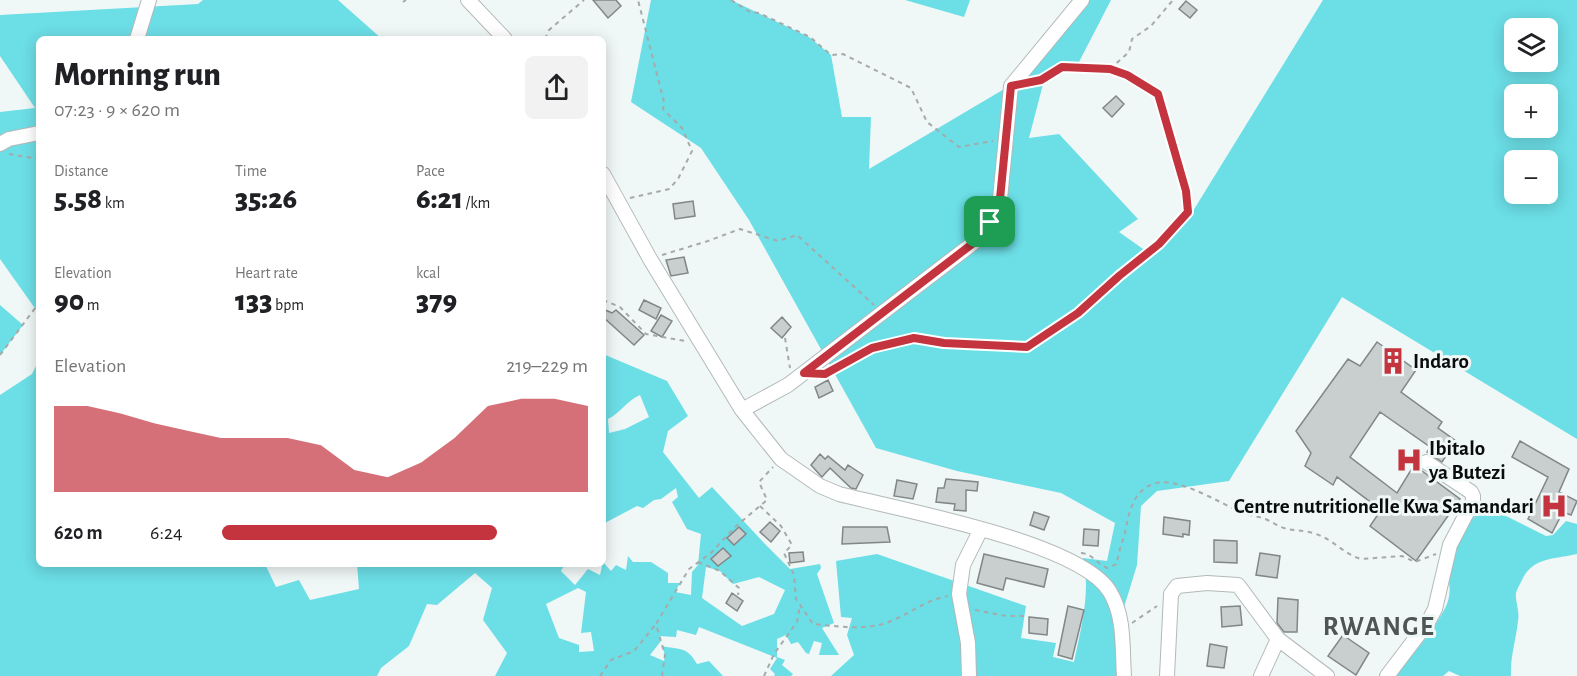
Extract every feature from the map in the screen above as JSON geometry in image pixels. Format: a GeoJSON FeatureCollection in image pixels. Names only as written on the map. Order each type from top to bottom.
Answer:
{"type":"FeatureCollection","features":[{"type":"Feature","properties":{"kind":"street"},"geometry":{"type":"LineString","coordinates":[[138,36],[149,0]]}},
{"type":"Feature","properties":{"kind":"street"},"geometry":{"type":"LineString","coordinates":[[468,0],[502,36]]}},
{"type":"Feature","properties":{"kind":"street"},"geometry":{"type":"LineString","coordinates":[[741,410],[804,373],[976,241],[999,209],[1011,85],[1082,0]]}},
{"type":"Feature","properties":{"kind":"street"},"geometry":{"type":"LineString","coordinates":[[0,144],[9,139],[36,134]]}},
{"type":"Feature","properties":{"kind":"street"},"geometry":{"type":"LineString","coordinates":[[606,180],[650,259],[741,410],[781,459],[820,486],[839,494],[981,529],[1039,547],[1085,568],[1097,577],[1110,592],[1121,617],[1124,676]]}},
{"type":"Feature","properties":{"kind":"street"},"geometry":{"type":"LineString","coordinates":[[1387,676],[1428,622],[1438,604],[1450,545],[1473,501],[1471,492],[1426,462]]}},
{"type":"Feature","properties":{"kind":"street"},"geometry":{"type":"LineString","coordinates":[[969,676],[968,643],[959,601],[963,565],[981,529]]}},
{"type":"Feature","properties":{"kind":"street"},"geometry":{"type":"LineString","coordinates":[[1167,676],[1171,594],[1177,586],[1207,583],[1238,585],[1278,639],[1327,676]]}},
{"type":"Feature","properties":{"kind":"street"},"geometry":{"type":"LineString","coordinates":[[1261,676],[1278,639]]}},
{"type":"Feature","properties":{"kind":"path"},"geometry":{"type":"LineString","coordinates":[[546,36],[549,30],[584,0]]}},
{"type":"Feature","properties":{"kind":"path"},"geometry":{"type":"LineString","coordinates":[[620,206],[627,203],[630,198],[669,189],[678,179],[692,151],[682,128],[663,109],[664,102],[638,0]]}},
{"type":"Feature","properties":{"kind":"path"},"geometry":{"type":"LineString","coordinates":[[731,0],[750,12],[759,13],[810,37],[831,55],[843,54],[911,88],[927,122],[959,147],[1004,139]]}},
{"type":"Feature","properties":{"kind":"path"},"geometry":{"type":"LineString","coordinates":[[1110,69],[1129,52],[1132,39],[1151,26],[1173,0]]}},
{"type":"Feature","properties":{"kind":"path"},"geometry":{"type":"LineString","coordinates":[[804,373],[825,374],[872,348],[914,338],[944,343],[1027,347],[1078,313],[1159,244],[1188,212],[1186,191],[1158,94],[1127,75],[1110,69],[1062,67],[1041,80],[1011,85]]}},
{"type":"Feature","properties":{"kind":"path"},"geometry":{"type":"LineString","coordinates":[[0,153],[36,159]]}},
{"type":"Feature","properties":{"kind":"path"},"geometry":{"type":"LineString","coordinates":[[650,259],[740,229],[778,241],[796,235],[883,313]]}},
{"type":"Feature","properties":{"kind":"path"},"geometry":{"type":"LineString","coordinates":[[606,301],[620,307],[646,334],[700,343]]}},
{"type":"Feature","properties":{"kind":"path"},"geometry":{"type":"LineString","coordinates":[[0,355],[36,307]]}},
{"type":"Feature","properties":{"kind":"path"},"geometry":{"type":"LineString","coordinates":[[785,338],[791,382]]}},
{"type":"Feature","properties":{"kind":"path"},"geometry":{"type":"LineString","coordinates":[[600,676],[611,660],[634,651],[656,624],[689,569],[711,553],[735,527],[767,500],[759,482],[781,459]]}},
{"type":"Feature","properties":{"kind":"path"},"geometry":{"type":"LineString","coordinates":[[1071,562],[1073,556],[1083,552],[1107,568],[1116,564],[1136,496],[1152,484],[1163,481],[1198,492],[1289,530],[1302,529],[1322,536],[1354,557],[1361,559],[1402,556],[1415,562],[1430,557],[1450,545]]}},
{"type":"Feature","properties":{"kind":"path"},"geometry":{"type":"LineString","coordinates":[[760,506],[781,526],[792,545],[784,553],[794,575],[796,599],[813,624],[842,628],[882,624],[934,599],[959,601],[1006,616],[1028,616]]}},
{"type":"Feature","properties":{"kind":"path"},"geometry":{"type":"LineString","coordinates":[[698,562],[720,571],[739,588],[738,595]]}},
{"type":"Feature","properties":{"kind":"path"},"geometry":{"type":"LineString","coordinates":[[1121,630],[1154,609],[1171,594]]}},
{"type":"Feature","properties":{"kind":"path"},"geometry":{"type":"LineString","coordinates":[[764,676],[774,654],[797,622],[800,605]]}},
{"type":"Feature","properties":{"kind":"path"},"geometry":{"type":"LineString","coordinates":[[656,624],[665,655],[662,676]]}},
{"type":"Feature","properties":{"kind":"shaded area"},"geometry":{"type":"Polygon","coordinates":[[[203,0],[338,0],[379,36],[36,36],[36,310],[0,259],[0,112],[35,108],[0,56],[0,15],[198,4],[203,0]]]}},
{"type":"Feature","properties":{"kind":"shaded area"},"geometry":{"type":"Polygon","coordinates":[[[651,0],[731,0],[809,37],[831,55],[842,117],[871,117],[869,169],[1011,85],[1082,0],[1111,0],[1079,62],[1043,84],[1029,138],[1059,134],[1138,219],[1119,232],[1153,256],[1193,211],[1323,0],[1577,0],[1577,439],[1342,297],[1229,481],[1157,491],[1141,506],[1137,565],[1121,617],[1124,676],[964,676],[963,644],[962,676],[831,676],[854,655],[847,635],[852,618],[841,617],[836,561],[877,554],[1026,606],[1021,638],[1056,643],[1053,657],[1074,662],[1086,597],[1083,558],[1107,561],[1115,523],[1061,493],[957,471],[876,448],[749,220],[701,148],[631,102],[651,0]]]}},
{"type":"Feature","properties":{"kind":"shaded area"},"geometry":{"type":"Polygon","coordinates":[[[905,0],[970,0],[964,17],[905,0]]]}},
{"type":"Feature","properties":{"kind":"shaded area"},"geometry":{"type":"Polygon","coordinates":[[[0,305],[23,325],[0,355],[0,305]]]}},
{"type":"Feature","properties":{"kind":"shaded area"},"geometry":{"type":"Polygon","coordinates":[[[606,355],[667,381],[688,416],[668,431],[663,452],[699,498],[712,487],[790,569],[820,564],[821,568],[817,574],[834,623],[822,628],[839,655],[819,655],[822,643],[814,641],[809,654],[806,653],[798,642],[791,644],[786,635],[777,639],[777,657],[785,660],[782,665],[793,674],[774,676],[775,674],[770,669],[777,658],[699,627],[696,635],[677,630],[676,637],[659,636],[661,641],[650,655],[664,661],[662,646],[686,651],[697,664],[709,661],[723,676],[495,676],[507,653],[483,620],[492,588],[475,573],[437,605],[427,604],[409,646],[381,668],[377,676],[0,676],[0,395],[32,374],[36,366],[36,567],[266,567],[276,587],[299,580],[310,600],[359,589],[357,567],[563,567],[561,571],[575,585],[588,569],[600,575],[602,567],[606,565],[611,571],[616,565],[626,570],[628,556],[633,562],[651,562],[668,573],[668,583],[680,583],[675,592],[691,595],[692,572],[698,565],[701,534],[687,529],[672,502],[678,497],[676,488],[643,508],[637,506],[606,522],[606,355]],[[640,395],[608,419],[609,433],[625,429],[649,417],[640,395]],[[706,567],[702,598],[742,626],[774,614],[785,590],[759,577],[733,584],[720,571],[706,567]],[[578,588],[546,604],[559,638],[579,645],[579,652],[594,651],[591,632],[581,633],[586,592],[578,588]]]}},
{"type":"Feature","properties":{"kind":"shaded area"},"geometry":{"type":"Polygon","coordinates":[[[1483,511],[1504,515],[1546,536],[1553,535],[1566,521],[1577,524],[1577,554],[1545,560],[1526,572],[1516,593],[1518,617],[1511,676],[1460,676],[1449,671],[1443,676],[1395,676],[1400,667],[1427,637],[1442,614],[1448,601],[1450,562],[1456,545],[1465,527],[1483,511]]]}},
{"type":"Feature","properties":{"kind":"building"},"geometry":{"type":"Polygon","coordinates":[[[593,0],[616,0],[621,6],[608,18],[593,0]]]}},
{"type":"Feature","properties":{"kind":"building"},"geometry":{"type":"Polygon","coordinates":[[[1186,1],[1197,10],[1190,18],[1179,9],[1186,1]]]}},
{"type":"Feature","properties":{"kind":"building"},"geometry":{"type":"Polygon","coordinates":[[[1116,96],[1124,104],[1112,117],[1103,108],[1116,96]]]}},
{"type":"Feature","properties":{"kind":"building"},"geometry":{"type":"Polygon","coordinates":[[[693,201],[695,216],[675,219],[673,204],[693,201]]]}},
{"type":"Feature","properties":{"kind":"building"},"geometry":{"type":"Polygon","coordinates":[[[684,257],[688,273],[671,276],[666,260],[684,257]]]}},
{"type":"Feature","properties":{"kind":"building"},"geometry":{"type":"Polygon","coordinates":[[[644,300],[661,308],[656,319],[639,310],[644,300]]]}},
{"type":"Feature","properties":{"kind":"building"},"geometry":{"type":"Polygon","coordinates":[[[606,310],[612,313],[616,310],[644,335],[634,345],[606,320],[606,310]]]}},
{"type":"Feature","properties":{"kind":"building"},"geometry":{"type":"Polygon","coordinates":[[[661,315],[672,321],[662,337],[651,331],[661,315]]]}},
{"type":"Feature","properties":{"kind":"building"},"geometry":{"type":"Polygon","coordinates":[[[782,317],[791,327],[782,338],[771,328],[782,317]]]}},
{"type":"Feature","properties":{"kind":"building","name":"Ibitalo ya Butezi"},"geometry":{"type":"Polygon","coordinates":[[[1377,342],[1416,370],[1401,392],[1442,422],[1438,428],[1456,441],[1442,462],[1427,452],[1430,447],[1380,412],[1350,457],[1397,493],[1414,465],[1460,499],[1416,561],[1370,526],[1381,510],[1337,477],[1333,485],[1305,466],[1311,453],[1296,431],[1348,359],[1360,366],[1377,342]]]}},
{"type":"Feature","properties":{"kind":"building"},"geometry":{"type":"Polygon","coordinates":[[[828,380],[833,391],[819,398],[815,387],[828,380]]]}},
{"type":"Feature","properties":{"kind":"building"},"geometry":{"type":"Polygon","coordinates":[[[1520,441],[1569,469],[1559,492],[1577,501],[1571,515],[1563,512],[1552,533],[1528,519],[1548,477],[1512,457],[1520,441]]]}},
{"type":"Feature","properties":{"kind":"building"},"geometry":{"type":"Polygon","coordinates":[[[820,454],[825,459],[828,456],[845,470],[848,465],[863,475],[856,489],[851,488],[830,468],[822,477],[811,465],[820,454]]]}},
{"type":"Feature","properties":{"kind":"building"},"geometry":{"type":"Polygon","coordinates":[[[946,479],[978,482],[977,491],[966,490],[966,511],[954,510],[955,504],[936,502],[938,488],[944,488],[946,479]]]}},
{"type":"Feature","properties":{"kind":"building"},"geometry":{"type":"Polygon","coordinates":[[[897,480],[917,484],[913,499],[894,496],[897,480]]]}},
{"type":"Feature","properties":{"kind":"building"},"geometry":{"type":"Polygon","coordinates":[[[1034,512],[1049,517],[1044,530],[1030,525],[1034,512]]]}},
{"type":"Feature","properties":{"kind":"building"},"geometry":{"type":"Polygon","coordinates":[[[1164,517],[1190,521],[1189,535],[1183,534],[1183,537],[1163,534],[1164,517]]]}},
{"type":"Feature","properties":{"kind":"building"},"geometry":{"type":"Polygon","coordinates":[[[770,522],[780,531],[771,542],[760,532],[770,522]]]}},
{"type":"Feature","properties":{"kind":"building"},"geometry":{"type":"Polygon","coordinates":[[[739,527],[746,534],[734,545],[727,538],[739,527]]]}},
{"type":"Feature","properties":{"kind":"building"},"geometry":{"type":"Polygon","coordinates":[[[843,527],[887,527],[890,542],[842,544],[843,527]]]}},
{"type":"Feature","properties":{"kind":"building"},"geometry":{"type":"Polygon","coordinates":[[[1084,529],[1099,530],[1098,546],[1083,545],[1084,529]]]}},
{"type":"Feature","properties":{"kind":"building"},"geometry":{"type":"Polygon","coordinates":[[[1214,540],[1237,541],[1237,563],[1214,562],[1214,540]]]}},
{"type":"Feature","properties":{"kind":"building"},"geometry":{"type":"Polygon","coordinates":[[[723,548],[731,556],[718,566],[711,559],[723,548]]]}},
{"type":"Feature","properties":{"kind":"building"},"geometry":{"type":"Polygon","coordinates":[[[803,552],[804,561],[790,563],[789,553],[803,552]]]}},
{"type":"Feature","properties":{"kind":"building"},"geometry":{"type":"Polygon","coordinates":[[[1260,553],[1280,556],[1277,578],[1256,575],[1260,553]]]}},
{"type":"Feature","properties":{"kind":"building"},"geometry":{"type":"Polygon","coordinates":[[[984,554],[1048,569],[1044,587],[1006,578],[1003,590],[977,583],[984,554]]]}},
{"type":"Feature","properties":{"kind":"building"},"geometry":{"type":"Polygon","coordinates":[[[732,593],[743,601],[737,611],[726,603],[732,593]]]}},
{"type":"Feature","properties":{"kind":"building"},"geometry":{"type":"Polygon","coordinates":[[[1278,598],[1298,600],[1297,632],[1284,632],[1277,623],[1278,598]]]}},
{"type":"Feature","properties":{"kind":"building"},"geometry":{"type":"Polygon","coordinates":[[[1068,606],[1084,610],[1072,659],[1058,655],[1068,606]]]}},
{"type":"Feature","properties":{"kind":"building"},"geometry":{"type":"Polygon","coordinates":[[[1240,606],[1242,625],[1222,627],[1221,607],[1240,606]]]}},
{"type":"Feature","properties":{"kind":"building"},"geometry":{"type":"Polygon","coordinates":[[[1029,617],[1048,619],[1047,635],[1029,633],[1029,617]]]}},
{"type":"Feature","properties":{"kind":"building"},"geometry":{"type":"Polygon","coordinates":[[[1343,635],[1369,653],[1356,675],[1328,656],[1343,635]]]}},
{"type":"Feature","properties":{"kind":"building"},"geometry":{"type":"Polygon","coordinates":[[[1210,644],[1227,647],[1224,668],[1207,666],[1210,644]]]}},
{"type":"Feature","properties":{"kind":"place","name":"Indaro"},"geometry":{"type":"Point","coordinates":[1393,361]}},
{"type":"Feature","properties":{"kind":"place","name":"Ibitalo ya Butezi"},"geometry":{"type":"Point","coordinates":[1409,460]}},
{"type":"Feature","properties":{"kind":"place","name":"Centre nutritionelle Kwa Samandari"},"geometry":{"type":"Point","coordinates":[1554,506]}},
{"type":"Feature","properties":{"kind":"district","name":"RWANGE"},"geometry":{"type":"Point","coordinates":[1379,626]}},
{"type":"Feature","properties":{"kind":"route"},"geometry":{"type":"LineString","coordinates":[[1062,67],[1110,69],[1127,75],[1158,94],[1186,191],[1188,212],[1159,244],[1078,313],[1027,347],[944,343],[914,338],[872,348],[825,374],[804,373],[976,241],[990,222],[999,209],[1011,85],[1041,80],[1062,67]]}}]}
